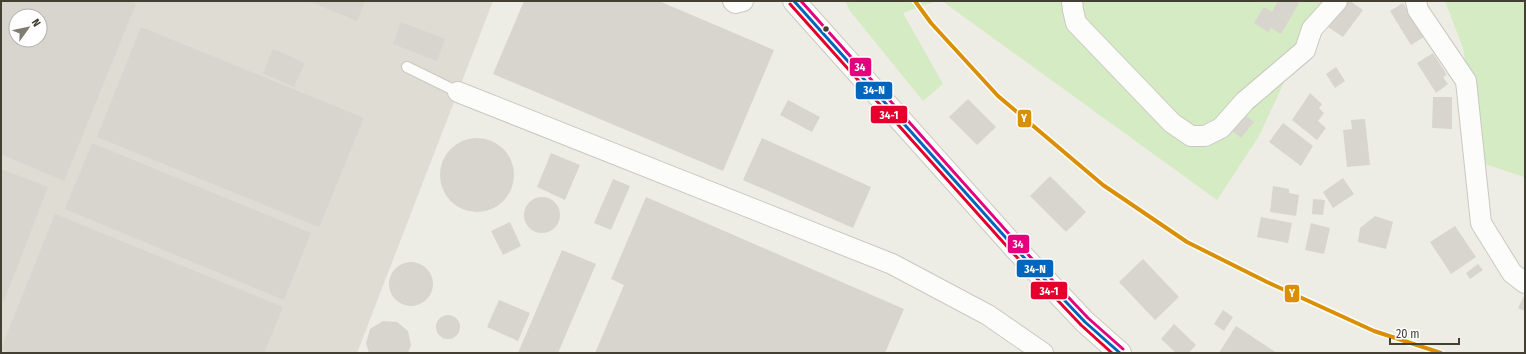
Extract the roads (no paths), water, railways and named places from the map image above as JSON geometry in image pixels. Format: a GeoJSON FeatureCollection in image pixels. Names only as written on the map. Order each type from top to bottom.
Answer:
{"type":"FeatureCollection","features":[{"type":"Feature","properties":{"kind":"street"},"geometry":{"type":"LineString","coordinates":[[733,1],[735,3],[742,1]]}},
{"type":"Feature","properties":{"kind":"street"},"geometry":{"type":"LineString","coordinates":[[794,1],[1015,248],[1085,322],[1120,353]]}},
{"type":"Feature","properties":{"kind":"street"},"geometry":{"type":"LineString","coordinates":[[1072,1],[1076,23],[1172,123],[1191,136],[1204,136],[1221,128],[1245,101],[1305,50],[1312,29],[1337,1]]}},
{"type":"Feature","properties":{"kind":"street"},"geometry":{"type":"LineString","coordinates":[[1416,1],[1418,10],[1466,81],[1481,223],[1512,273],[1525,283]]}},
{"type":"Feature","properties":{"kind":"street"},"geometry":{"type":"LineString","coordinates":[[458,92],[892,264],[988,315],[1043,353]]}},
{"type":"Feature","properties":{"kind":"lane"},"geometry":{"type":"LineString","coordinates":[[407,67],[458,92]]}}]}
